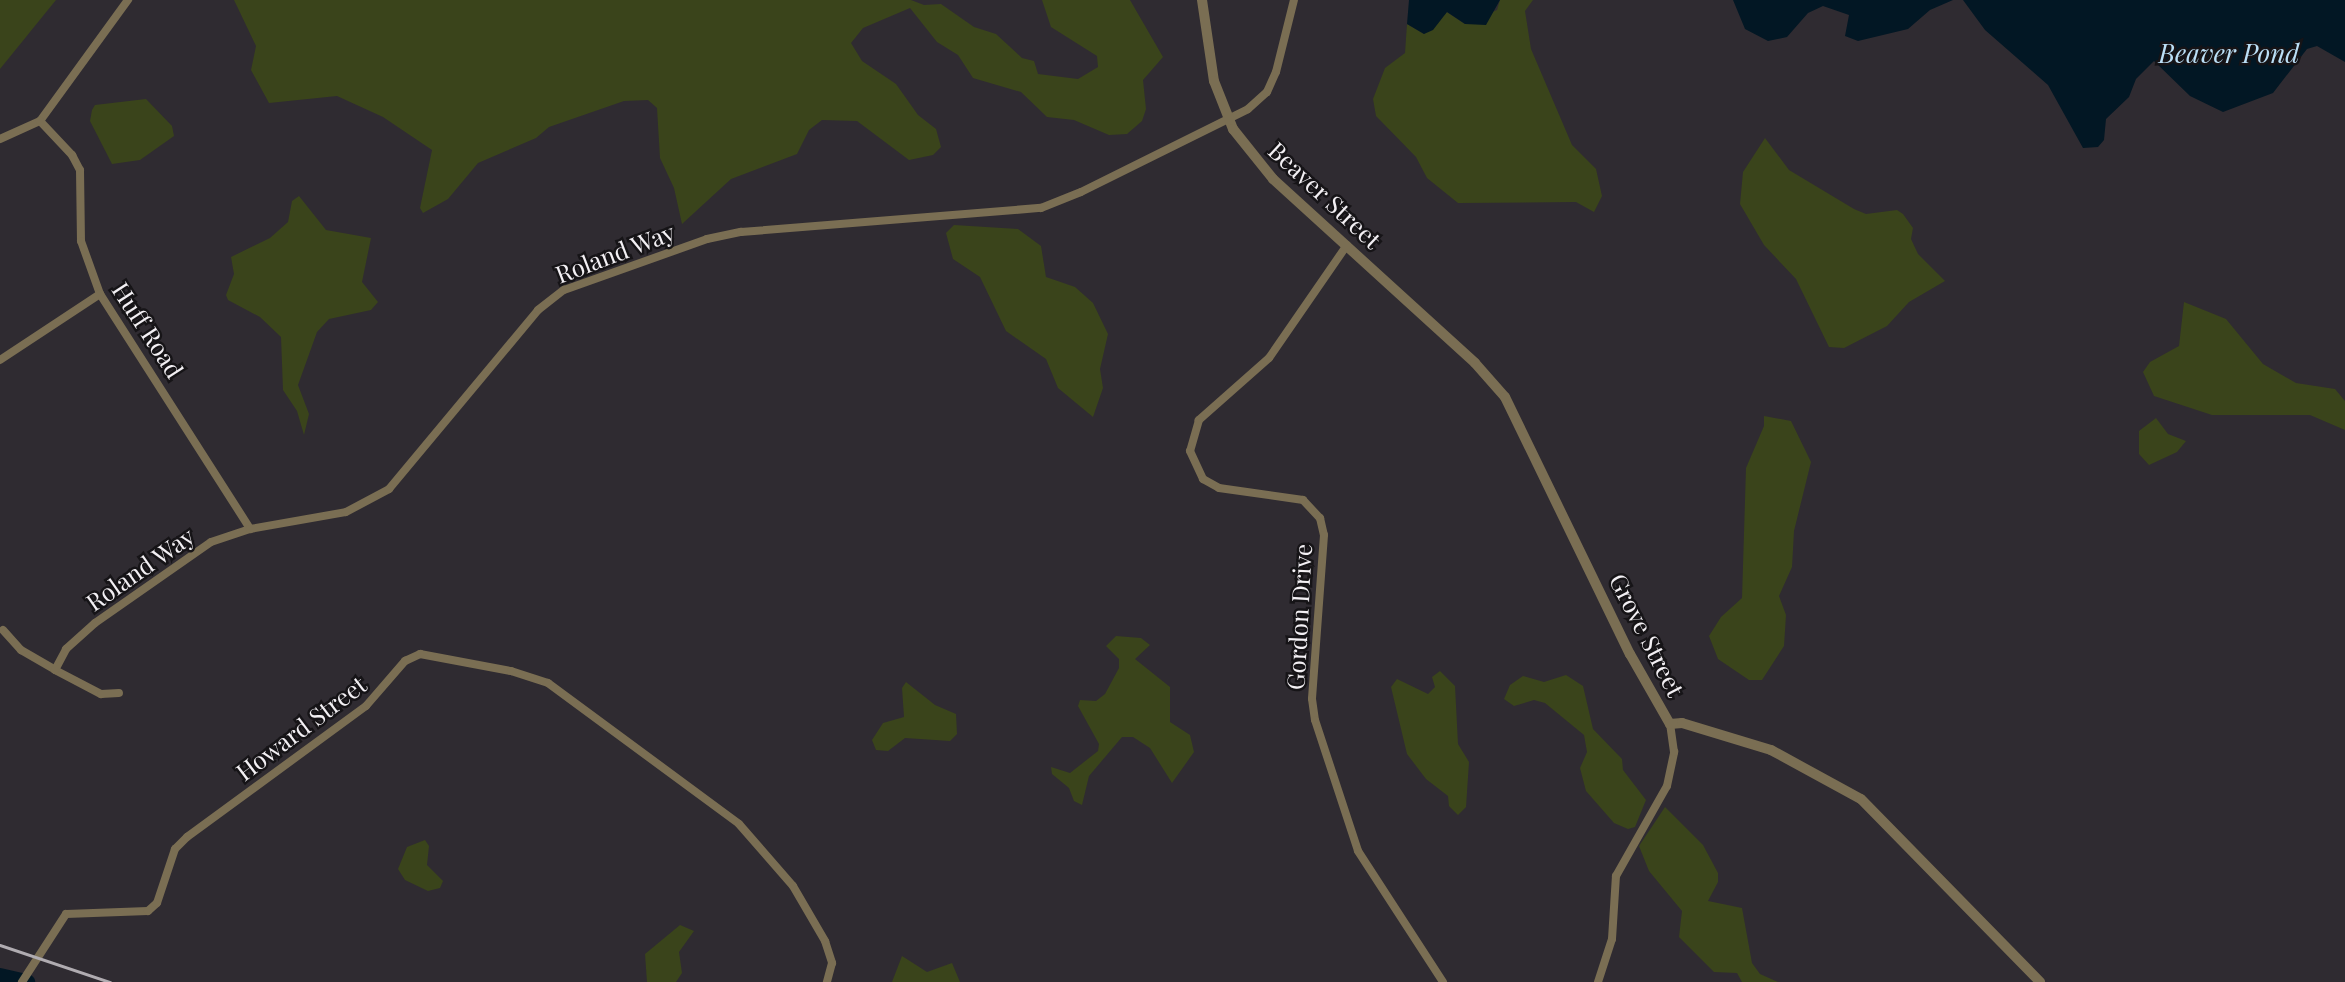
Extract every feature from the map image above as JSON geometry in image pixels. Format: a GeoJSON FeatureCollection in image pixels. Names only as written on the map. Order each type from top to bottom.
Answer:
{"type":"FeatureCollection","features":[{"type":"Feature","properties":{"kind":"street"},"geometry":{"type":"LineString","coordinates":[[0,139],[40,121],[128,0]]}},
{"type":"Feature","properties":{"kind":"street","name":"Beaver Street"},"geometry":{"type":"LineString","coordinates":[[1202,0],[1214,81],[1228,120],[1273,179],[1490,378]]}},
{"type":"Feature","properties":{"kind":"street","name":"Roland Way"},"geometry":{"type":"LineString","coordinates":[[55,670],[65,649],[129,599],[211,542],[250,528],[346,512],[377,498],[418,457],[538,310],[581,281],[707,239],[741,232],[1041,208],[1228,120],[1267,92],[1294,0]]}},
{"type":"Feature","properties":{"kind":"street","name":"Huff Road"},"geometry":{"type":"LineString","coordinates":[[40,121],[58,138],[80,170],[82,241],[100,294],[250,528]]}},
{"type":"Feature","properties":{"kind":"street","name":"Gordon Drive"},"geometry":{"type":"LineString","coordinates":[[1347,245],[1269,358],[1199,420],[1190,451],[1203,479],[1219,488],[1303,500],[1320,518],[1324,536],[1312,699],[1315,720],[1358,851],[1443,982]]}},
{"type":"Feature","properties":{"kind":"street"},"geometry":{"type":"LineString","coordinates":[[0,360],[100,294]]}},
{"type":"Feature","properties":{"kind":"street","name":"Grove Street"},"geometry":{"type":"LineString","coordinates":[[1490,378],[1516,415],[1630,654],[1671,724],[1682,723],[1771,750],[1861,799],[2040,982]]}},
{"type":"Feature","properties":{"kind":"street"},"geometry":{"type":"LineString","coordinates":[[3,630],[21,650],[55,670],[101,694],[119,693]]}},
{"type":"Feature","properties":{"kind":"street","name":"Howard Street"},"geometry":{"type":"LineString","coordinates":[[22,982],[66,914],[141,912],[157,904],[168,865],[187,837],[366,706],[405,661],[420,654],[499,668],[548,683],[730,817],[760,845],[809,912],[831,953],[832,970],[827,982]]}},
{"type":"Feature","properties":{"kind":"street"},"geometry":{"type":"LineString","coordinates":[[1598,982],[1612,939],[1616,876],[1667,786],[1674,752],[1671,724]]}},
{"type":"Feature","properties":{"kind":"green space"},"geometry":{"type":"Polygon","coordinates":[[[0,0],[56,0],[0,69],[0,0]]]}},
{"type":"Feature","properties":{"kind":"green space"},"geometry":{"type":"Polygon","coordinates":[[[234,0],[911,0],[924,5],[941,4],[974,27],[996,34],[1022,58],[1034,61],[1038,74],[1078,79],[1098,67],[1097,56],[1051,27],[1042,0],[1130,0],[1163,57],[1143,80],[1146,109],[1142,121],[1127,134],[1109,135],[1074,120],[1047,117],[1021,92],[973,78],[958,55],[937,42],[910,8],[863,28],[851,43],[862,61],[896,84],[918,115],[936,129],[941,147],[933,155],[909,160],[857,121],[822,120],[809,130],[797,154],[731,179],[682,224],[674,188],[660,158],[657,108],[648,100],[624,101],[549,127],[536,138],[478,163],[448,199],[423,213],[420,208],[432,150],[383,117],[337,96],[269,103],[251,70],[256,46],[234,0]]]}},
{"type":"Feature","properties":{"kind":"green space"},"geometry":{"type":"Polygon","coordinates":[[[1500,0],[1533,0],[1525,11],[1531,49],[1572,145],[1596,169],[1602,196],[1594,212],[1576,202],[1458,203],[1427,178],[1416,157],[1376,116],[1373,99],[1385,68],[1405,53],[1407,24],[1424,34],[1447,12],[1465,24],[1497,10],[1500,0]]]}},
{"type":"Feature","properties":{"kind":"green space"},"geometry":{"type":"Polygon","coordinates":[[[146,99],[172,126],[174,136],[140,160],[112,164],[90,121],[92,110],[95,105],[146,99]]]}},
{"type":"Feature","properties":{"kind":"green space"},"geometry":{"type":"Polygon","coordinates":[[[1765,138],[1789,170],[1854,209],[1866,214],[1897,210],[1903,214],[1913,228],[1911,239],[1918,254],[1945,281],[1909,302],[1887,326],[1844,348],[1829,347],[1796,279],[1764,245],[1740,204],[1743,172],[1765,138]]]}},
{"type":"Feature","properties":{"kind":"green space"},"geometry":{"type":"Polygon","coordinates":[[[299,196],[326,230],[371,238],[362,282],[378,302],[371,310],[329,319],[317,332],[298,385],[309,414],[304,435],[297,411],[283,390],[281,337],[260,317],[228,300],[226,295],[234,274],[231,257],[270,238],[288,222],[292,201],[299,196]]]}},
{"type":"Feature","properties":{"kind":"green space"},"geometry":{"type":"Polygon","coordinates":[[[954,225],[1018,229],[1041,246],[1046,277],[1075,287],[1093,303],[1108,334],[1100,369],[1103,388],[1093,417],[1058,388],[1046,359],[1006,331],[980,277],[953,259],[946,233],[954,225]]]}},
{"type":"Feature","properties":{"kind":"green space"},"geometry":{"type":"Polygon","coordinates":[[[2184,302],[2226,319],[2263,364],[2296,383],[2335,389],[2345,401],[2345,430],[2310,415],[2212,415],[2154,396],[2143,372],[2150,362],[2179,346],[2184,302]]]}},
{"type":"Feature","properties":{"kind":"green space"},"geometry":{"type":"Polygon","coordinates":[[[1764,416],[1791,421],[1811,462],[1794,531],[1792,567],[1779,596],[1786,615],[1784,646],[1762,680],[1749,680],[1718,659],[1709,636],[1721,617],[1742,598],[1746,468],[1764,426],[1764,416]]]}},
{"type":"Feature","properties":{"kind":"green space"},"geometry":{"type":"Polygon","coordinates":[[[2156,418],[2168,434],[2186,441],[2177,452],[2149,465],[2139,454],[2139,431],[2156,418]]]}},
{"type":"Feature","properties":{"kind":"green space"},"geometry":{"type":"Polygon","coordinates":[[[1116,636],[1141,638],[1150,645],[1135,659],[1170,687],[1170,722],[1190,735],[1194,752],[1172,783],[1150,748],[1133,737],[1122,737],[1089,776],[1082,805],[1074,801],[1069,788],[1052,774],[1051,767],[1070,773],[1098,751],[1099,744],[1078,706],[1080,700],[1096,701],[1105,694],[1119,668],[1119,659],[1106,646],[1116,636]]]}},
{"type":"Feature","properties":{"kind":"green space"},"geometry":{"type":"Polygon","coordinates":[[[1440,671],[1455,686],[1458,744],[1469,762],[1466,807],[1458,815],[1449,806],[1448,796],[1426,779],[1407,754],[1391,687],[1397,679],[1428,694],[1435,687],[1432,677],[1440,671]]]}},
{"type":"Feature","properties":{"kind":"green space"},"geometry":{"type":"Polygon","coordinates":[[[1566,675],[1583,686],[1593,729],[1622,759],[1623,770],[1646,800],[1635,827],[1628,829],[1614,823],[1586,791],[1580,768],[1587,752],[1584,735],[1545,703],[1534,700],[1514,706],[1504,699],[1510,685],[1523,676],[1544,682],[1566,675]]]}},
{"type":"Feature","properties":{"kind":"green space"},"geometry":{"type":"Polygon","coordinates":[[[906,682],[935,705],[956,714],[957,734],[950,741],[905,738],[888,751],[876,750],[872,740],[883,723],[904,717],[902,688],[906,682]]]}},
{"type":"Feature","properties":{"kind":"green space"},"geometry":{"type":"Polygon","coordinates":[[[1665,807],[1703,845],[1718,873],[1718,882],[1708,901],[1742,908],[1752,963],[1760,974],[1778,982],[1742,982],[1737,973],[1714,972],[1679,937],[1682,911],[1649,871],[1639,846],[1665,807]]]}},
{"type":"Feature","properties":{"kind":"green space"},"geometry":{"type":"Polygon","coordinates":[[[425,840],[429,846],[427,865],[443,881],[440,888],[428,891],[405,880],[398,869],[407,847],[425,840]]]}},
{"type":"Feature","properties":{"kind":"green space"},"geometry":{"type":"Polygon","coordinates":[[[680,925],[694,931],[679,952],[682,973],[676,982],[647,982],[645,954],[680,925]]]}},
{"type":"Feature","properties":{"kind":"green space"},"geometry":{"type":"Polygon","coordinates":[[[902,956],[927,972],[952,963],[960,982],[892,982],[902,956]]]}},
{"type":"Feature","properties":{"kind":"water"},"geometry":{"type":"Polygon","coordinates":[[[1409,0],[1500,0],[1486,25],[1465,24],[1447,12],[1433,30],[1424,34],[1407,24],[1409,0]]]}},
{"type":"Feature","properties":{"kind":"water"},"geometry":{"type":"Polygon","coordinates":[[[1733,0],[1953,0],[1930,10],[1908,29],[1858,41],[1845,36],[1849,15],[1823,6],[1808,13],[1787,37],[1768,41],[1745,29],[1733,0]]]}},
{"type":"Feature","properties":{"kind":"water","name":"Beaver Pond"},"geometry":{"type":"Polygon","coordinates":[[[1963,0],[2345,0],[2345,62],[2317,46],[2307,49],[2273,93],[2223,112],[2190,96],[2154,61],[2136,79],[2129,97],[2106,119],[2104,140],[2098,147],[2083,148],[2048,85],[1985,30],[1963,0]]]}},
{"type":"Feature","properties":{"kind":"waterway"},"geometry":{"type":"LineString","coordinates":[[0,976],[27,982]]}},
{"type":"Feature","properties":{"kind":"railway"},"geometry":{"type":"LineString","coordinates":[[0,945],[110,982]]}}]}
